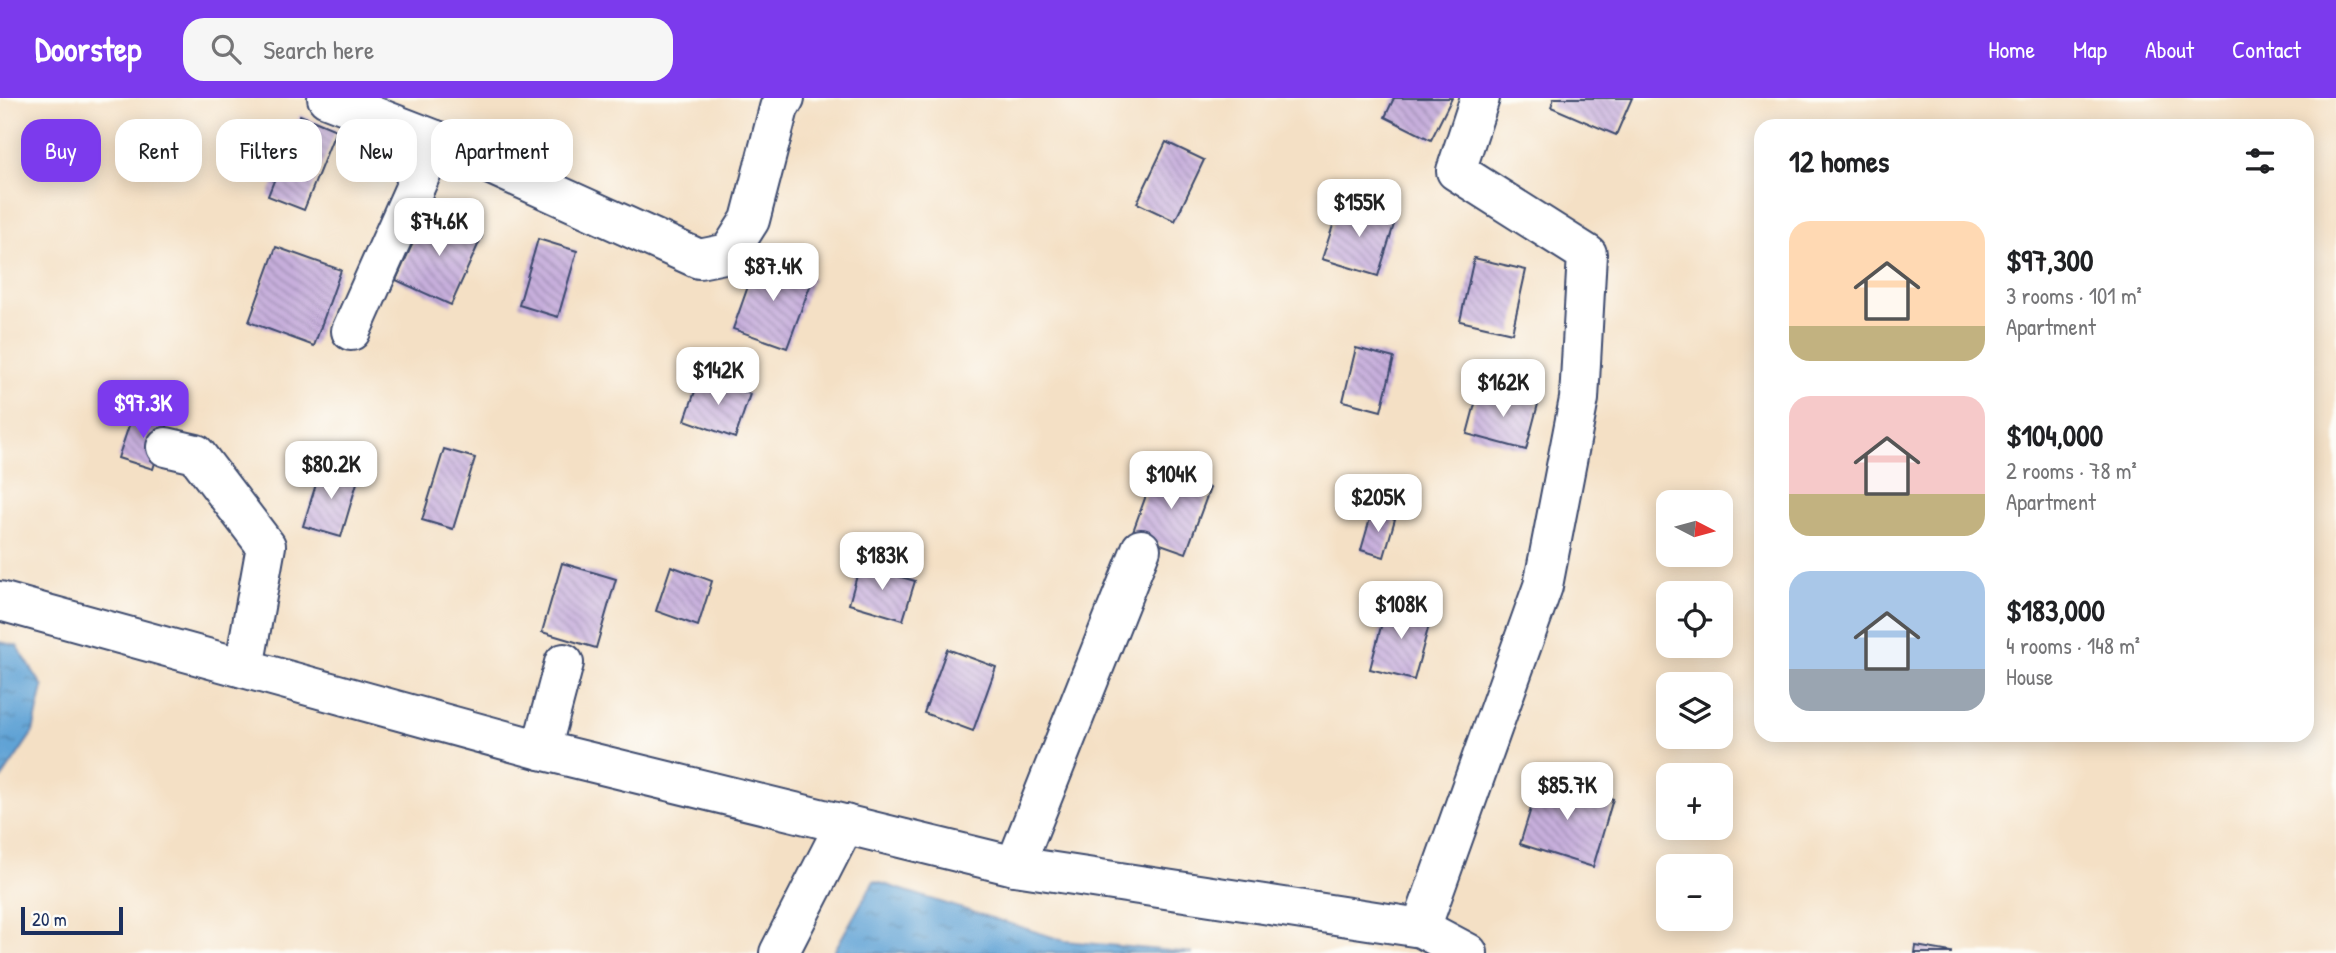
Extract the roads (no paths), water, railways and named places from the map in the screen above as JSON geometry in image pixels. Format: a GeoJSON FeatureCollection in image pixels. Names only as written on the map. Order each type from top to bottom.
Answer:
{"type":"FeatureCollection","features":[{"type":"Feature","properties":{"kind":"street"},"geometry":{"type":"LineString","coordinates":[[327,98],[431,138]]}},
{"type":"Feature","properties":{"kind":"street"},"geometry":{"type":"LineString","coordinates":[[529,182],[699,259],[729,253],[750,220],[779,108],[785,98]]}},
{"type":"Feature","properties":{"kind":"street"},"geometry":{"type":"LineString","coordinates":[[1421,928],[1543,586],[1578,399],[1587,254],[1456,171],[1480,98]]}},
{"type":"Feature","properties":{"kind":"street"},"geometry":{"type":"LineString","coordinates":[[351,331],[431,151]]}},
{"type":"Feature","properties":{"kind":"street"},"geometry":{"type":"LineString","coordinates":[[166,447],[196,454],[266,546],[244,668]]}},
{"type":"Feature","properties":{"kind":"street"},"geometry":{"type":"LineString","coordinates":[[1014,866],[1141,549]]}},
{"type":"Feature","properties":{"kind":"street"},"geometry":{"type":"LineString","coordinates":[[0,601],[541,750],[1014,866],[1421,928],[1468,953]]}},
{"type":"Feature","properties":{"kind":"street"},"geometry":{"type":"LineString","coordinates":[[541,750],[564,663]]}},
{"type":"Feature","properties":{"kind":"street"},"geometry":{"type":"LineString","coordinates":[[779,953],[845,824]]}},
{"type":"Feature","properties":{"kind":"water"},"geometry":{"type":"Polygon","coordinates":[[[0,642],[17,646],[43,687],[33,732],[0,781],[0,642]]]}},
{"type":"Feature","properties":{"kind":"water"},"geometry":{"type":"Polygon","coordinates":[[[874,881],[1065,941],[1193,953],[833,953],[874,881]]]}}]}
